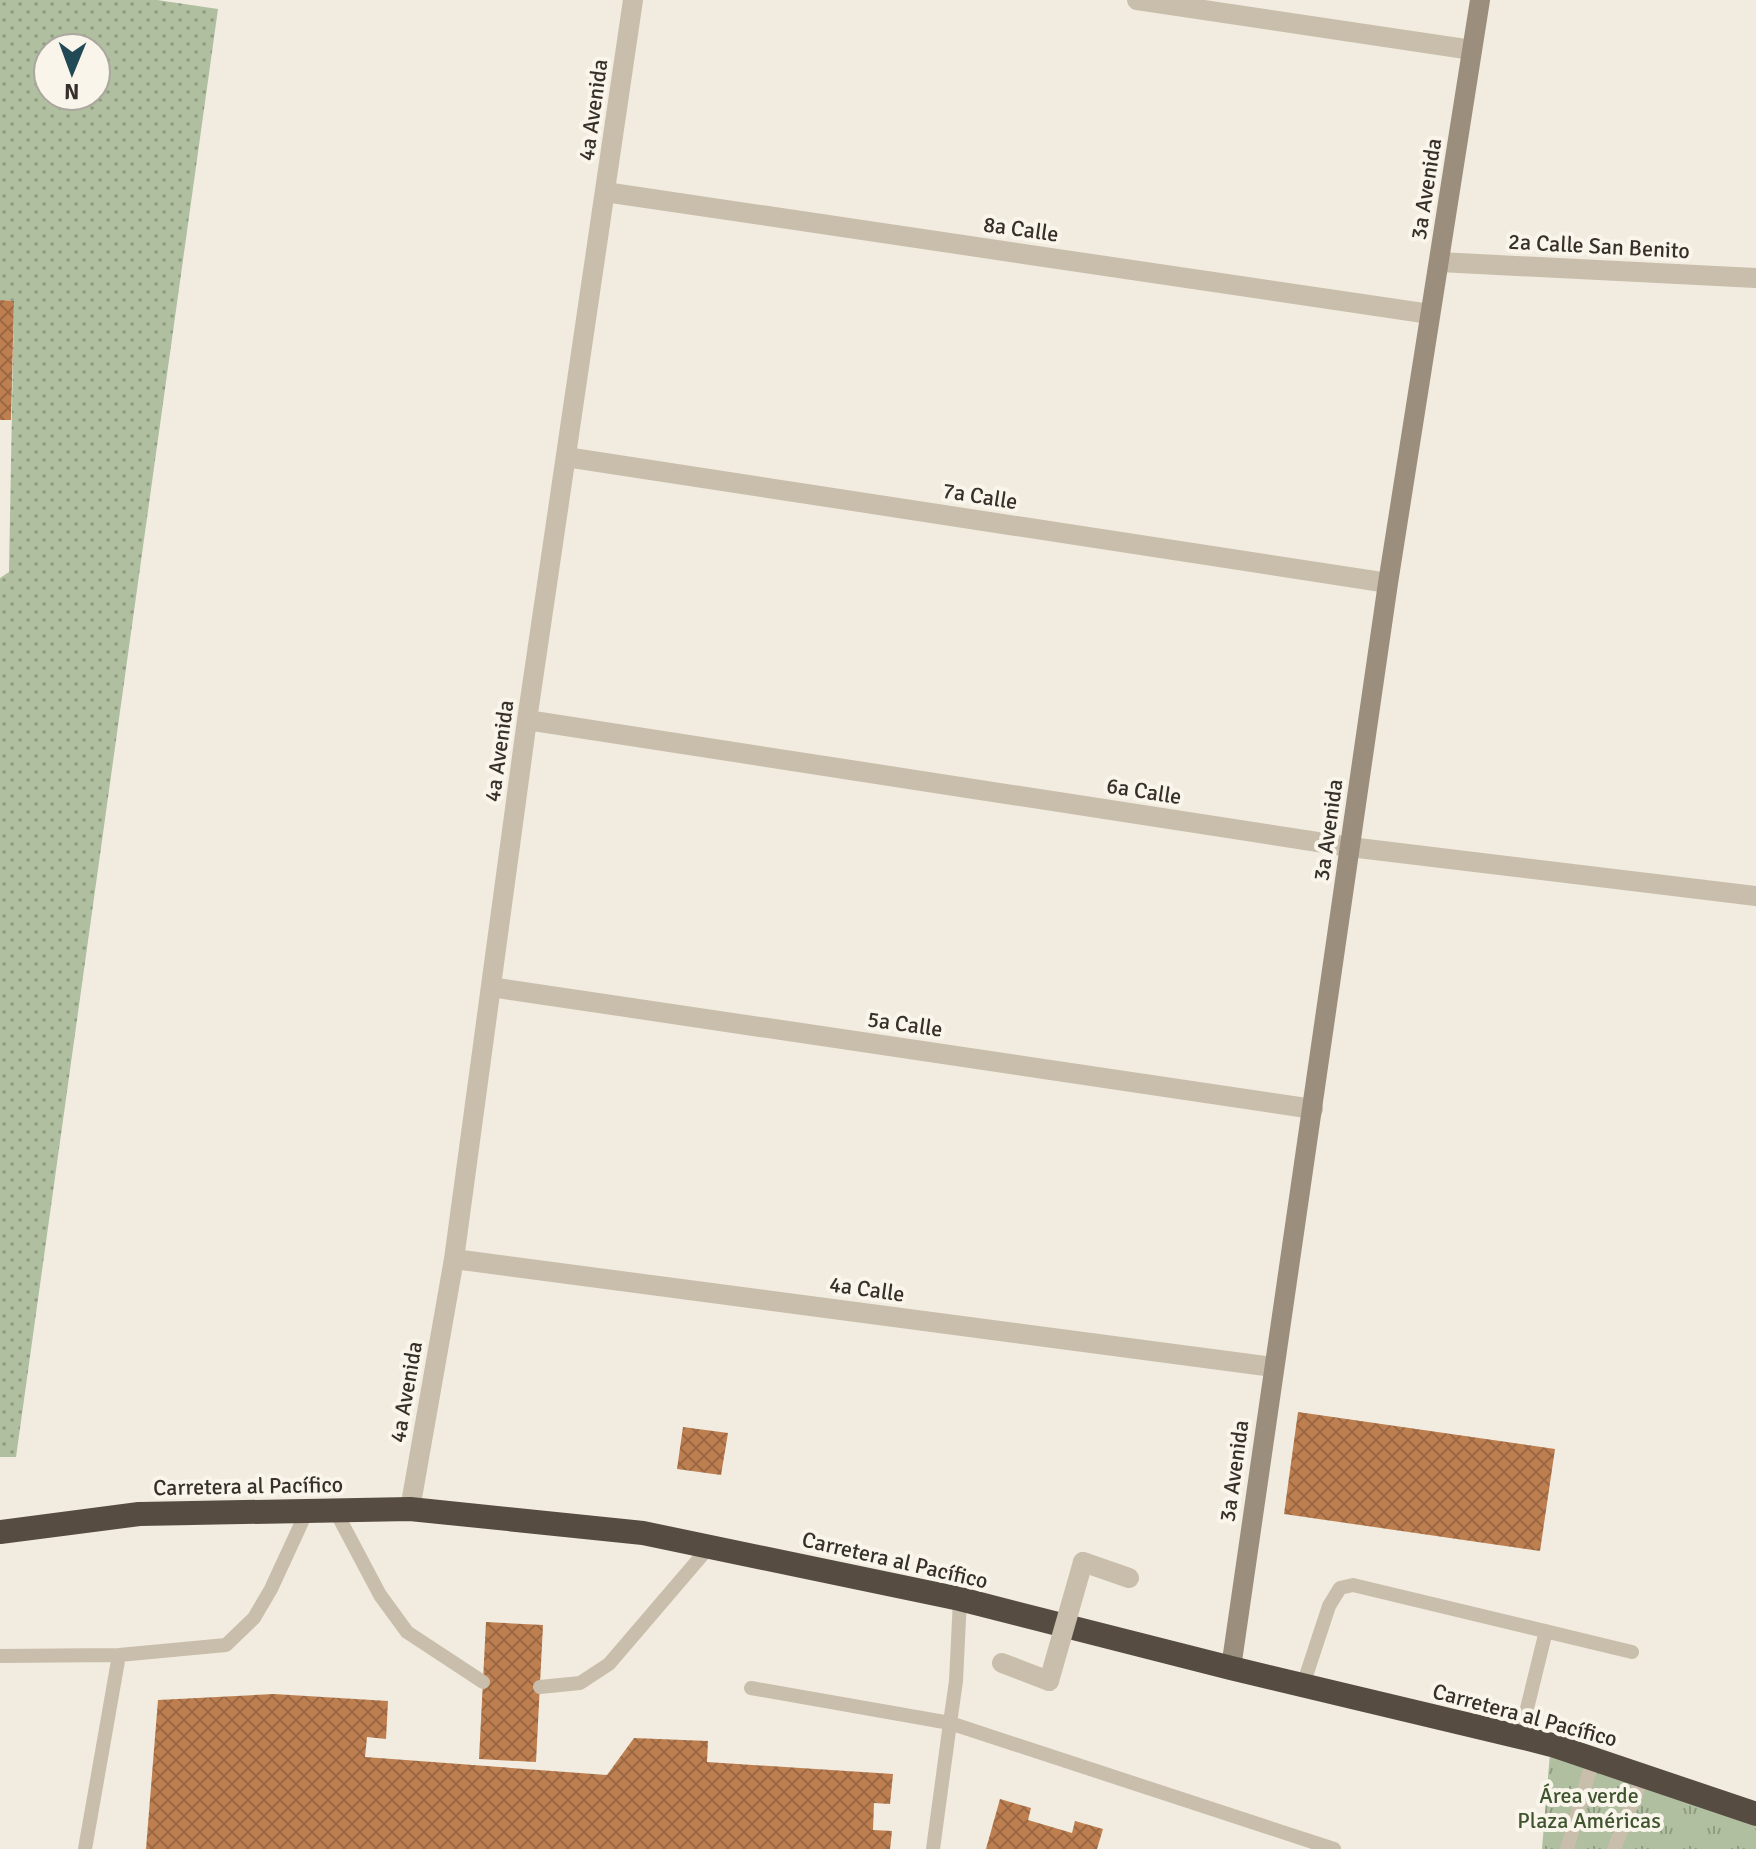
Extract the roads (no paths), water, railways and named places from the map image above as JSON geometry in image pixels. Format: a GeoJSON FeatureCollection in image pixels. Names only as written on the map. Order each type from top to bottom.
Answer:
{"type":"FeatureCollection","features":[{"type":"Feature","properties":{"kind":"highway","name":"Carretera al Pacífico"},"geometry":{"type":"LineString","coordinates":[[0,1532],[139,1514],[410,1509],[643,1533],[960,1599],[1520,1737],[1756,1814]]}},
{"type":"Feature","properties":{"kind":"street","name":"4a Avenida"},"geometry":{"type":"LineString","coordinates":[[410,1509],[454,1259],[527,720],[633,0]]}},
{"type":"Feature","properties":{"kind":"street"},"geometry":{"type":"LineString","coordinates":[[1137,0],[1472,50]]}},
{"type":"Feature","properties":{"kind":"street","name":"3a Avenida"},"geometry":{"type":"LineString","coordinates":[[1231,1668],[1388,583],[1480,0]]}},
{"type":"Feature","properties":{"kind":"street","name":"8a Calle"},"geometry":{"type":"LineString","coordinates":[[605,192],[1430,314]]}},
{"type":"Feature","properties":{"kind":"street","name":"2a Calle San Benito"},"geometry":{"type":"LineString","coordinates":[[1439,262],[1756,278]]}},
{"type":"Feature","properties":{"kind":"street","name":"7a Calle"},"geometry":{"type":"LineString","coordinates":[[566,457],[1388,583]]}},
{"type":"Feature","properties":{"kind":"street","name":"6a Calle"},"geometry":{"type":"LineString","coordinates":[[527,720],[1350,847],[1756,896]]}},
{"type":"Feature","properties":{"kind":"street","name":"5a Calle"},"geometry":{"type":"LineString","coordinates":[[491,987],[1313,1109]]}},
{"type":"Feature","properties":{"kind":"street","name":"4a Calle"},"geometry":{"type":"LineString","coordinates":[[454,1259],[1273,1367]]}},
{"type":"Feature","properties":{"kind":"street"},"geometry":{"type":"LineString","coordinates":[[1002,1663],[1049,1681],[1083,1562],[1129,1578]]}},
{"type":"Feature","properties":{"kind":"lane"},"geometry":{"type":"LineString","coordinates":[[335,1510],[380,1595],[407,1632],[483,1682]]}},
{"type":"Feature","properties":{"kind":"lane"},"geometry":{"type":"LineString","coordinates":[[0,1656],[119,1655],[226,1645],[254,1618],[307,1511]]}},
{"type":"Feature","properties":{"kind":"lane"},"geometry":{"type":"LineString","coordinates":[[540,1687],[580,1683],[609,1664],[710,1546]]}},
{"type":"Feature","properties":{"kind":"lane"},"geometry":{"type":"LineString","coordinates":[[1303,1685],[1329,1606],[1340,1588],[1353,1585],[1632,1652]]}},
{"type":"Feature","properties":{"kind":"lane"},"geometry":{"type":"LineString","coordinates":[[933,1849],[956,1681],[960,1599]]}},
{"type":"Feature","properties":{"kind":"lane"},"geometry":{"type":"LineString","coordinates":[[1520,1737],[1546,1631]]}},
{"type":"Feature","properties":{"kind":"lane"},"geometry":{"type":"LineString","coordinates":[[85,1849],[119,1655]]}},
{"type":"Feature","properties":{"kind":"lane"},"geometry":{"type":"LineString","coordinates":[[751,1688],[950,1723],[1334,1849]]}},
{"type":"Feature","properties":{"kind":"lane"},"geometry":{"type":"LineString","coordinates":[[1567,1849],[1593,1759]]}},
{"type":"Feature","properties":{"kind":"lane"},"geometry":{"type":"LineString","coordinates":[[1614,1849],[1643,1776]]}},
{"type":"Feature","properties":{"kind":"park label","name":"Área verde Plaza Américas"},"geometry":{"type":"Point","coordinates":[1589,1808]}}]}
